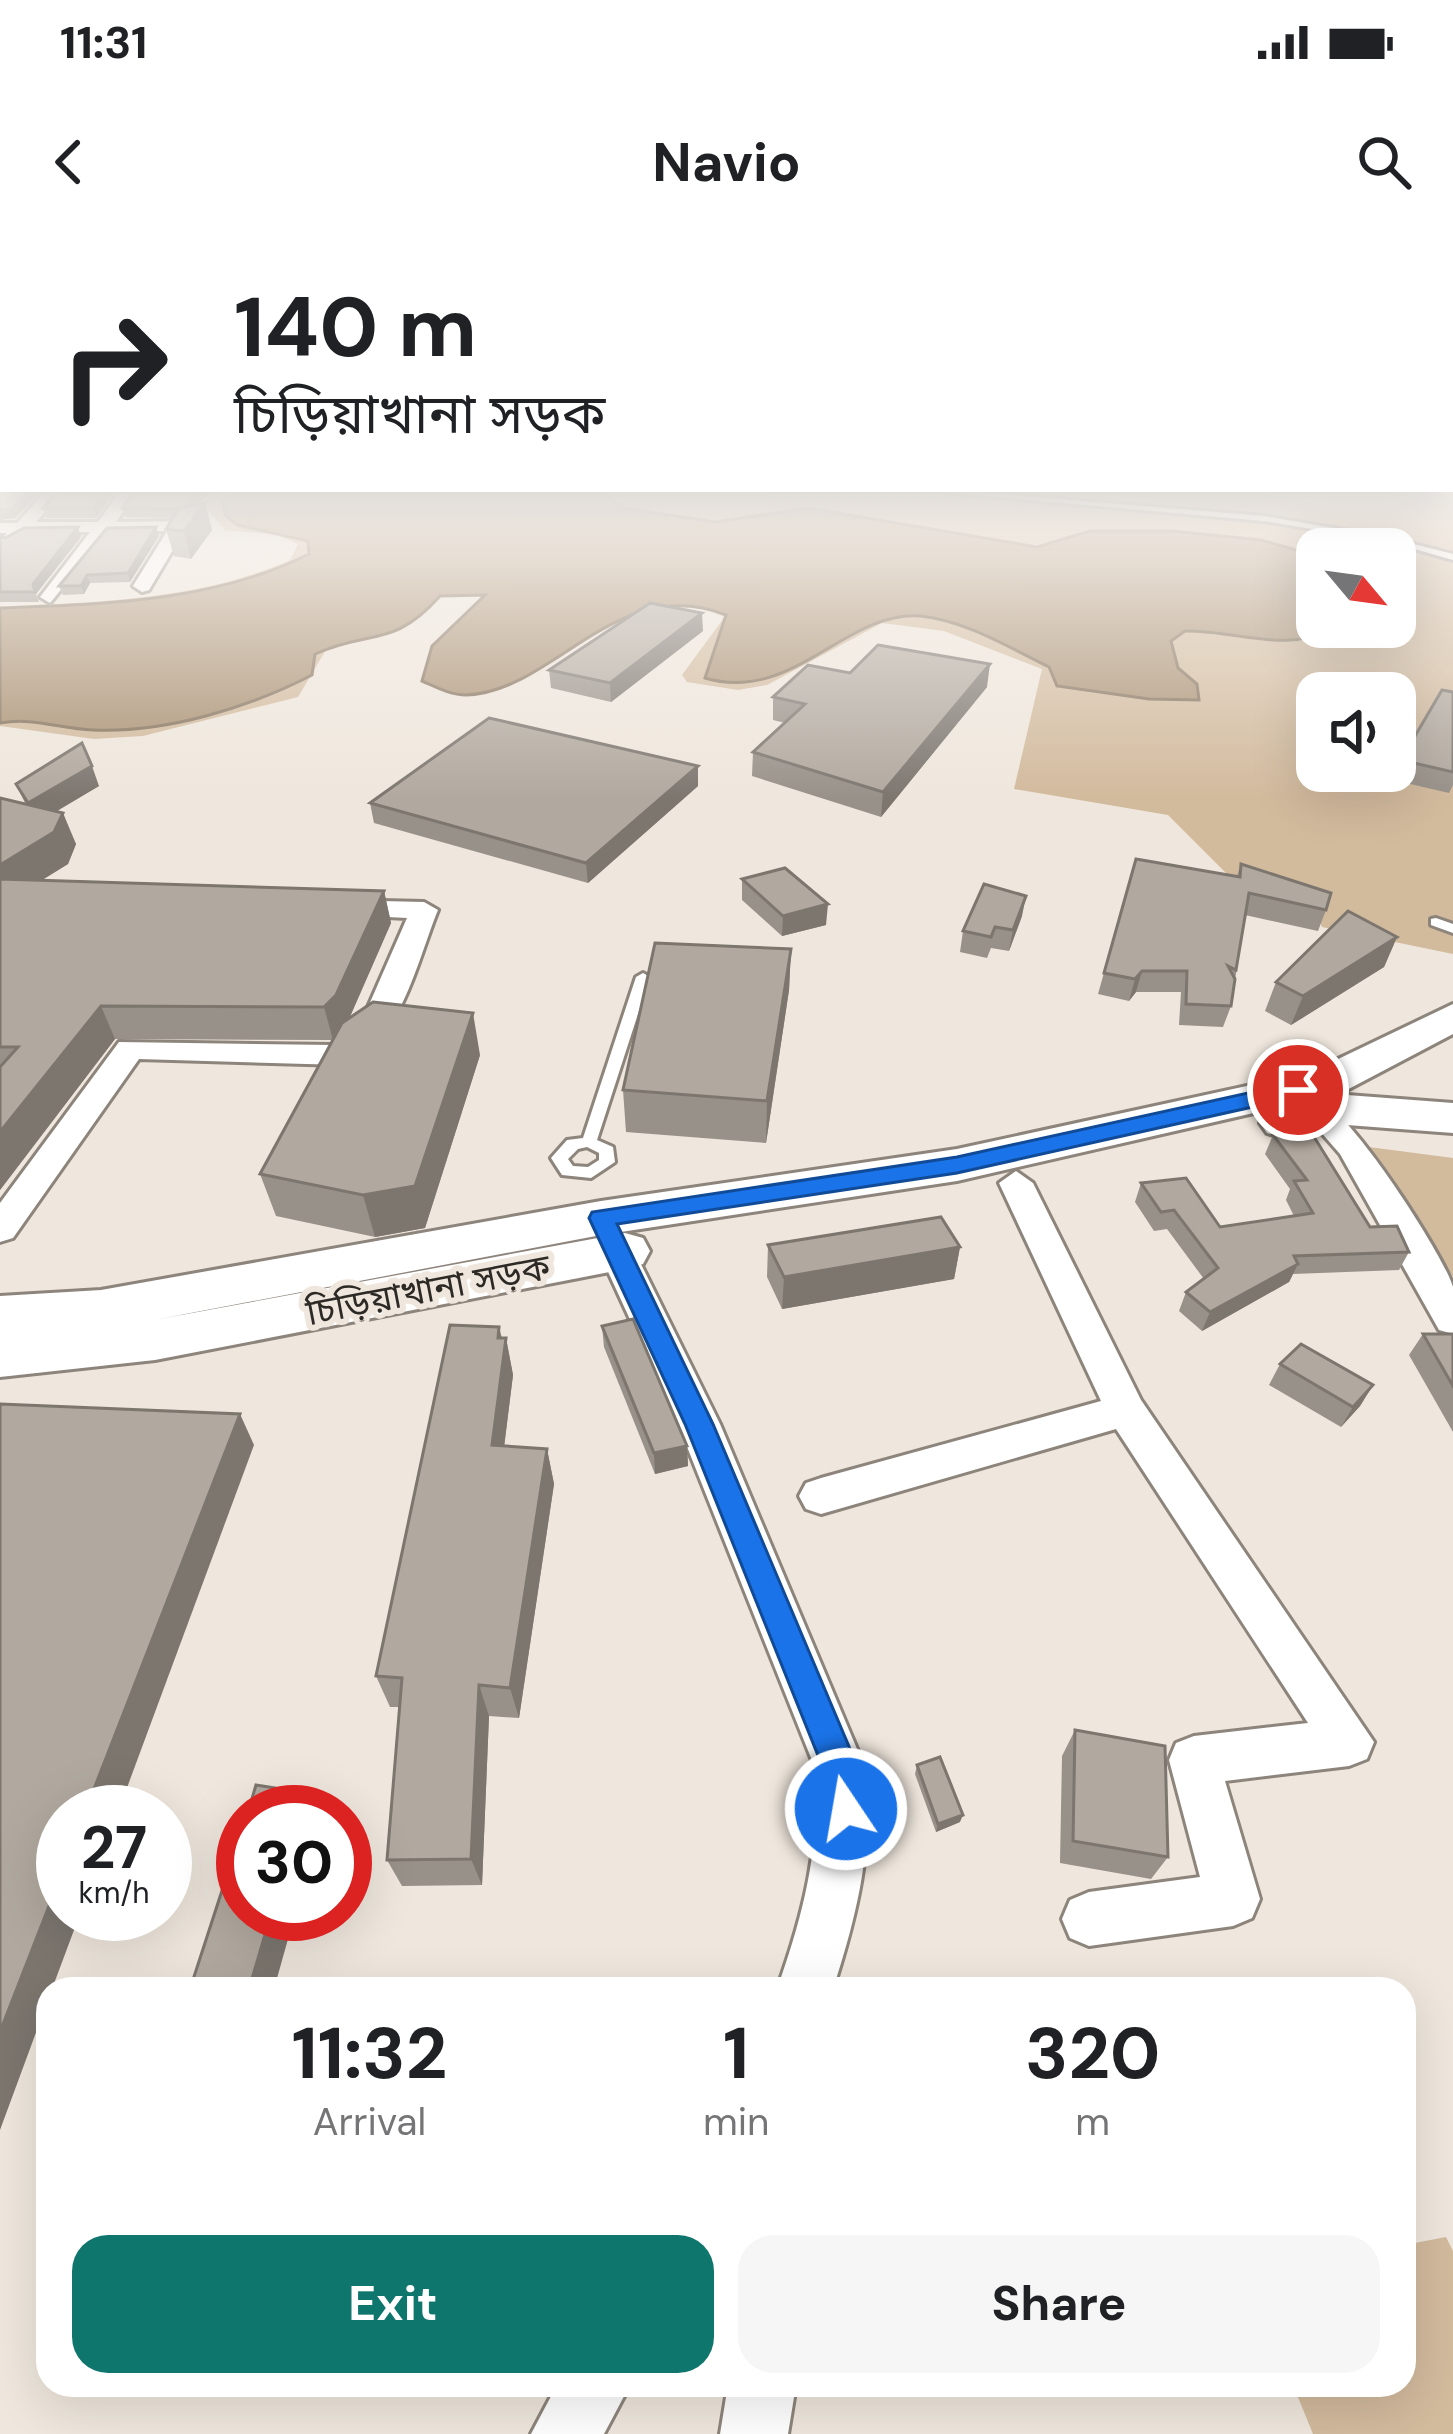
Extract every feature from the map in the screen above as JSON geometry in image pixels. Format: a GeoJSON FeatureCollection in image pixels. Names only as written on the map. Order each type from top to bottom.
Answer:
{"type":"FeatureCollection","features":[{"type":"Feature","properties":{"kind":"main road","name":"চিড়িয়াখানা সড়ক"},"geometry":{"type":"LineString","coordinates":[[0,1356],[154,1340],[598,1216],[1016,1183],[1332,1102],[1453,1017]]}},
{"type":"Feature","properties":{"kind":"main road","name":"চিড়িয়াখানা সড়ক"},"geometry":{"type":"LineString","coordinates":[[0,1316],[101,1310],[598,1216],[957,1165],[1332,1102],[1453,1118]]}},
{"type":"Feature","properties":{"kind":"street"},"geometry":{"type":"LineString","coordinates":[[0,1229],[130,1049],[342,1055],[367,1037],[424,910],[310,907]]}},
{"type":"Feature","properties":{"kind":"street"},"geometry":{"type":"LineString","coordinates":[[1332,1102],[1453,1320]]}},
{"type":"Feature","properties":{"kind":"street"},"geometry":{"type":"LineString","coordinates":[[1016,1183],[1126,1410],[1349,1742],[1194,1760],[1233,1898],[1089,1919]]}},
{"type":"Feature","properties":{"kind":"street"},"geometry":{"type":"LineString","coordinates":[[598,1216],[699,1424],[841,1768],[846,1809],[825,1977]]}},
{"type":"Feature","properties":{"kind":"street"},"geometry":{"type":"LineString","coordinates":[[821,1496],[1126,1410]]}},
{"type":"Feature","properties":{"kind":"street"},"geometry":{"type":"LineString","coordinates":[[809,1977],[841,1870]]}},
{"type":"Feature","properties":{"kind":"street"},"geometry":{"type":"LineString","coordinates":[[566,2434],[589,2397]]}},
{"type":"Feature","properties":{"kind":"street"},"geometry":{"type":"LineString","coordinates":[[754,2434],[760,2397]]}},
{"type":"Feature","properties":{"kind":"lane"},"geometry":{"type":"LineString","coordinates":[[1436,922],[1453,929]]}},
{"type":"Feature","properties":{"kind":"lane"},"geometry":{"type":"LineString","coordinates":[[589,1142],[643,977]]}},
{"type":"Feature","properties":{"kind":"lane"},"geometry":{"type":"LineString","coordinates":[[589,1142],[566,1148],[560,1158],[598,1216]]}},
{"type":"Feature","properties":{"kind":"lane"},"geometry":{"type":"LineString","coordinates":[[589,1142],[608,1156],[598,1170],[598,1216]]}},
{"type":"Feature","properties":{"kind":"shaded area"},"geometry":{"type":"Polygon","coordinates":[[[157,594],[1296,594],[1296,648],[1416,648],[1416,594],[1453,594],[1453,954],[1322,927],[1308,893],[1230,877],[1168,815],[1014,789],[1042,669],[944,631],[882,623],[767,685],[738,690],[687,682],[682,675],[726,615],[692,607],[659,609],[598,633],[508,683],[470,694],[422,681],[432,646],[485,595],[440,596],[389,632],[327,648],[298,697],[143,736],[94,739],[0,726],[0,607],[157,594]]]}},
{"type":"Feature","properties":{"kind":"shaded area"},"geometry":{"type":"Polygon","coordinates":[[[178,594],[1296,594],[1296,639],[1185,631],[1171,641],[1178,668],[1197,684],[1199,700],[1149,699],[1057,686],[1049,667],[970,629],[920,616],[893,618],[868,627],[792,668],[736,683],[705,678],[726,615],[687,606],[651,609],[619,621],[528,675],[498,689],[466,695],[422,681],[432,646],[485,595],[440,596],[394,631],[315,654],[312,675],[206,716],[121,730],[0,723],[0,608],[178,594]]]}},
{"type":"Feature","properties":{"kind":"shaded area"},"geometry":{"type":"Polygon","coordinates":[[[1369,1147],[1453,1158],[1453,1277],[1369,1147]]]}},
{"type":"Feature","properties":{"kind":"shaded area"},"geometry":{"type":"Polygon","coordinates":[[[1446,2237],[1453,2251],[1453,2434],[1313,2434],[1298,2397],[1416,2397],[1416,2243],[1446,2237]]]}},
{"type":"Feature","properties":{"kind":"building"},"geometry":{"type":"Polygon","coordinates":[[[650,603],[702,613],[610,683],[549,670],[650,603]]]}},
{"type":"Feature","properties":{"kind":"building"},"geometry":{"type":"Polygon","coordinates":[[[878,645],[990,664],[883,792],[753,752],[805,704],[773,697],[808,665],[850,673],[878,645]]]}},
{"type":"Feature","properties":{"kind":"building"},"geometry":{"type":"Polygon","coordinates":[[[1442,690],[1453,692],[1453,772],[1416,763],[1416,734],[1442,690]]]}},
{"type":"Feature","properties":{"kind":"building"},"geometry":{"type":"Polygon","coordinates":[[[489,718],[698,766],[586,863],[370,803],[489,718]]]}},
{"type":"Feature","properties":{"kind":"building"},"geometry":{"type":"Polygon","coordinates":[[[82,743],[92,766],[28,803],[16,784],[82,743]]]}},
{"type":"Feature","properties":{"kind":"building"},"geometry":{"type":"Polygon","coordinates":[[[0,798],[63,813],[54,832],[0,865],[0,798]]]}},
{"type":"Feature","properties":{"kind":"building"},"geometry":{"type":"Polygon","coordinates":[[[1136,859],[1240,877],[1241,864],[1331,893],[1326,910],[1249,893],[1236,970],[1228,966],[1235,979],[1231,1006],[1186,1004],[1187,971],[1142,971],[1135,979],[1104,973],[1136,859]]]}},
{"type":"Feature","properties":{"kind":"building"},"geometry":{"type":"Polygon","coordinates":[[[785,868],[828,904],[783,916],[742,879],[785,868]]]}},
{"type":"Feature","properties":{"kind":"building"},"geometry":{"type":"Polygon","coordinates":[[[0,879],[384,891],[336,995],[324,1007],[101,1006],[0,1132],[0,1067],[18,1047],[0,1047],[0,879]]]}},
{"type":"Feature","properties":{"kind":"building"},"geometry":{"type":"Polygon","coordinates":[[[984,884],[1026,896],[1013,930],[995,927],[991,937],[963,931],[984,884]]]}},
{"type":"Feature","properties":{"kind":"building"},"geometry":{"type":"Polygon","coordinates":[[[1348,911],[1397,937],[1303,996],[1276,982],[1348,911]]]}},
{"type":"Feature","properties":{"kind":"building"},"geometry":{"type":"Polygon","coordinates":[[[655,943],[791,949],[767,1101],[623,1090],[655,943]]]}},
{"type":"Feature","properties":{"kind":"building"},"geometry":{"type":"Polygon","coordinates":[[[373,1002],[473,1013],[415,1186],[363,1195],[260,1174],[342,1023],[373,1002]]]}},
{"type":"Feature","properties":{"kind":"building"},"geometry":{"type":"Polygon","coordinates":[[[1311,1132],[1370,1227],[1397,1226],[1409,1252],[1294,1256],[1298,1264],[1210,1312],[1186,1292],[1218,1268],[1174,1210],[1161,1212],[1141,1183],[1186,1178],[1220,1227],[1313,1213],[1294,1181],[1307,1180],[1273,1135],[1311,1132]]]}},
{"type":"Feature","properties":{"kind":"building"},"geometry":{"type":"Polygon","coordinates":[[[941,1217],[960,1247],[784,1277],[768,1245],[941,1217]]]}},
{"type":"Feature","properties":{"kind":"building"},"geometry":{"type":"Polygon","coordinates":[[[633,1319],[687,1446],[654,1453],[602,1326],[633,1319]]]}},
{"type":"Feature","properties":{"kind":"building"},"geometry":{"type":"Polygon","coordinates":[[[450,1325],[499,1327],[498,1338],[506,1338],[492,1445],[547,1449],[510,1688],[479,1685],[471,1859],[387,1860],[402,1678],[376,1676],[450,1325]]]}},
{"type":"Feature","properties":{"kind":"building"},"geometry":{"type":"Polygon","coordinates":[[[1423,1334],[1453,1334],[1453,1386],[1423,1334]]]}},
{"type":"Feature","properties":{"kind":"building"},"geometry":{"type":"Polygon","coordinates":[[[1301,1344],[1373,1385],[1353,1407],[1280,1364],[1301,1344]]]}},
{"type":"Feature","properties":{"kind":"building"},"geometry":{"type":"Polygon","coordinates":[[[0,1404],[240,1414],[96,1785],[36,1785],[36,1939],[0,2032],[0,1404]]]}},
{"type":"Feature","properties":{"kind":"building"},"geometry":{"type":"Polygon","coordinates":[[[1075,1730],[1165,1746],[1168,1857],[1073,1841],[1075,1730]]]}},
{"type":"Feature","properties":{"kind":"building"},"geometry":{"type":"Polygon","coordinates":[[[940,1757],[963,1815],[938,1824],[917,1765],[940,1757]]]}},
{"type":"Feature","properties":{"kind":"building"},"geometry":{"type":"Polygon","coordinates":[[[216,1909],[216,1941],[263,1941],[253,1977],[194,1977],[216,1909]]]}},
{"type":"Feature","properties":{"kind":"route"},"geometry":{"type":"LineString","coordinates":[[846,1809],[841,1768],[699,1424],[601,1218],[957,1165],[1298,1090]]}}]}
